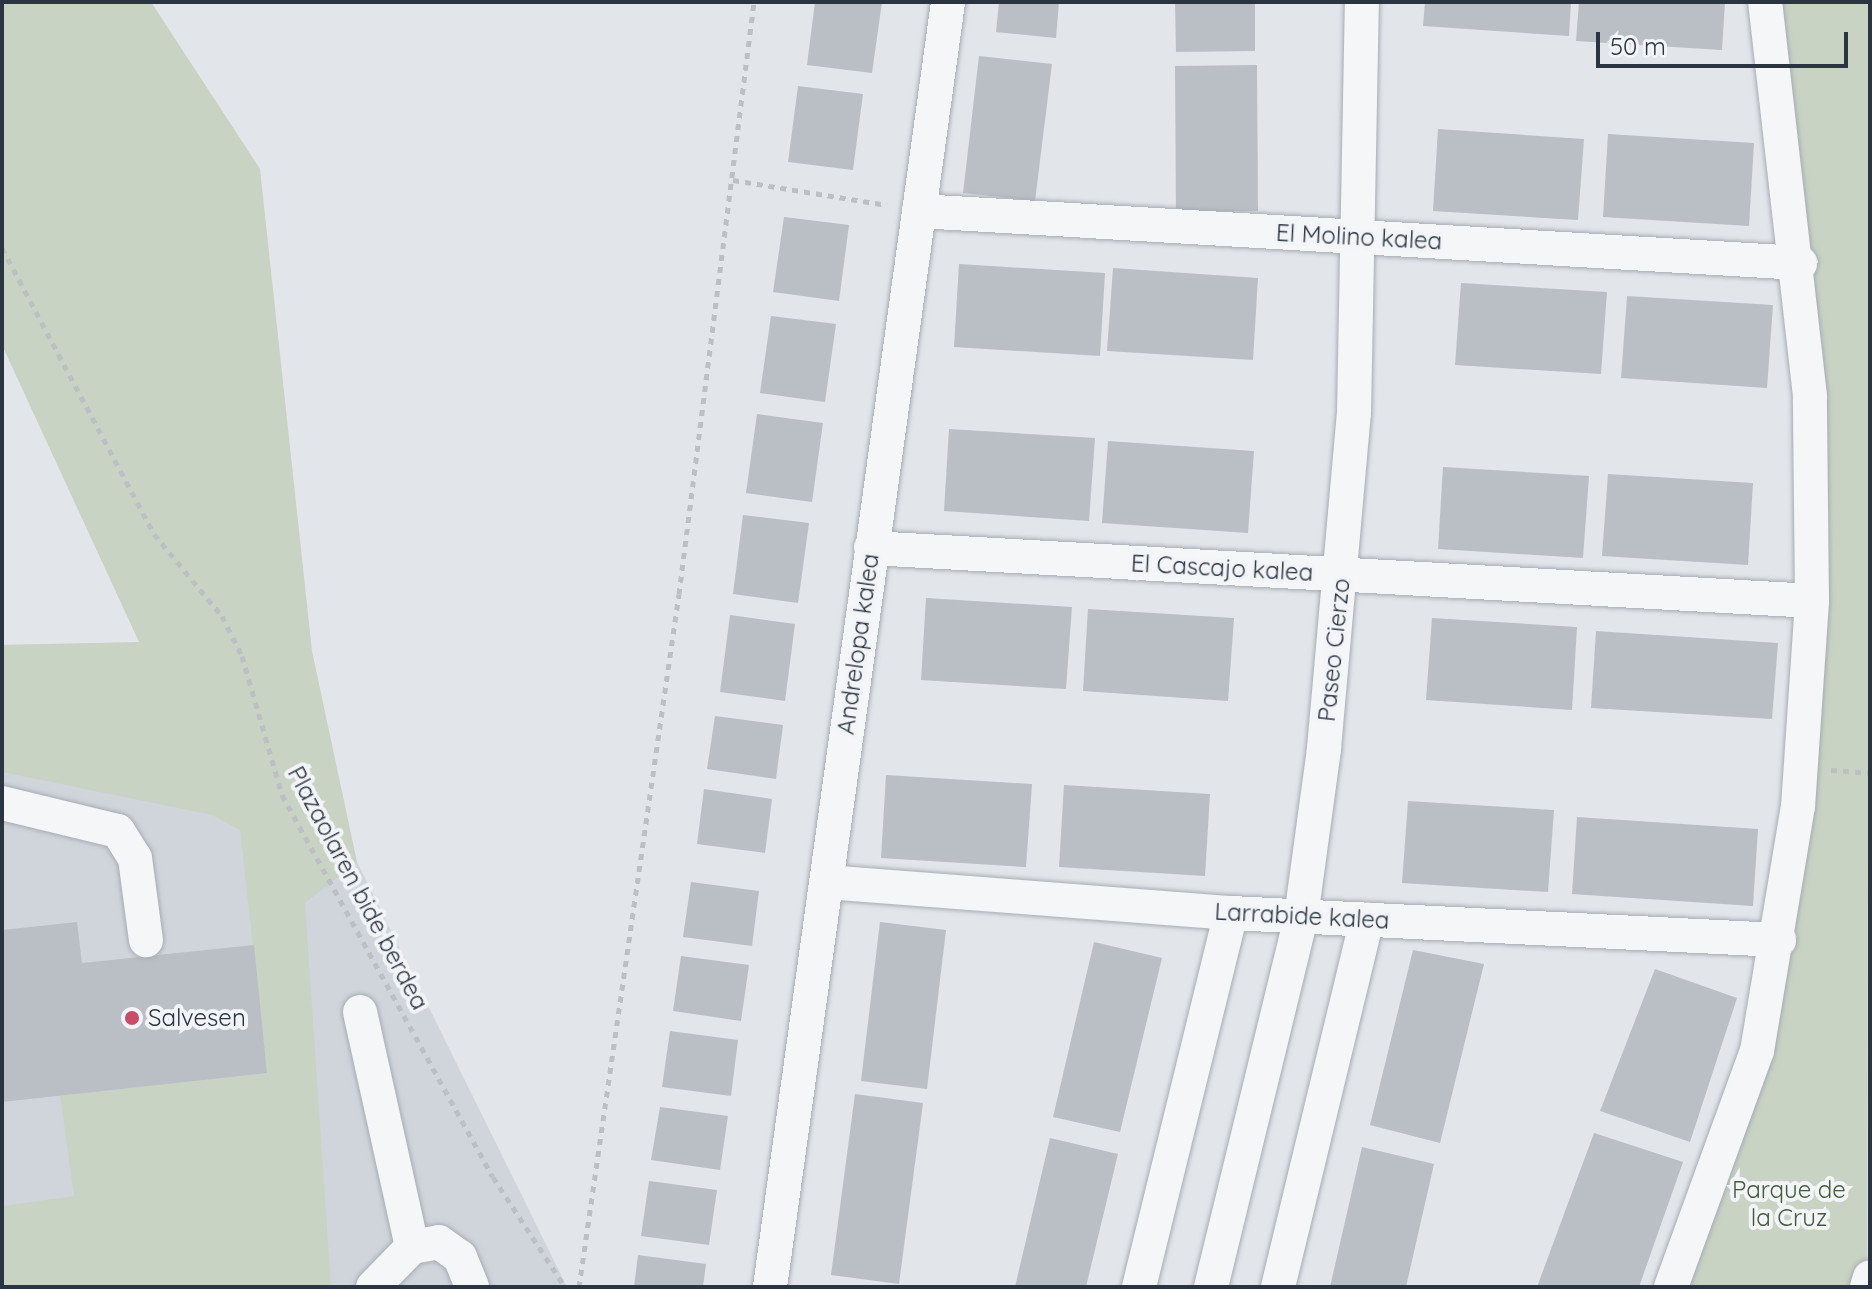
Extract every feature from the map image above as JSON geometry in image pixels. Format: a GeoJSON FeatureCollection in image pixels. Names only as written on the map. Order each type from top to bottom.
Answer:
{"type":"FeatureCollection","features":[{"type":"Feature","properties":{"kind":"street","name":"Andrelopa kalea"},"geometry":{"type":"LineString","coordinates":[[770,1287],[948,2]]}},
{"type":"Feature","properties":{"kind":"street","name":"Paseo Cierzo"},"geometry":{"type":"LineString","coordinates":[[1211,1287],[1301,917],[1342,574],[1361,237],[1362,2]]}},
{"type":"Feature","properties":{"kind":"street"},"geometry":{"type":"LineString","coordinates":[[1671,1287],[1757,1051],[1779,940],[1798,807],[1812,601],[1800,263],[1765,2]]}},
{"type":"Feature","properties":{"kind":"street","name":"El Molino kalea"},"geometry":{"type":"LineString","coordinates":[[919,211],[1800,263]]}},
{"type":"Feature","properties":{"kind":"street","name":"El Cascajo kalea"},"geometry":{"type":"LineString","coordinates":[[871,548],[1812,601]]}},
{"type":"Feature","properties":{"kind":"street"},"geometry":{"type":"LineString","coordinates":[[2,803],[118,831],[135,858],[146,940]]}},
{"type":"Feature","properties":{"kind":"street","name":"Larrabide kalea"},"geometry":{"type":"LineString","coordinates":[[827,882],[1231,913],[1779,940]]}},
{"type":"Feature","properties":{"kind":"street"},"geometry":{"type":"LineString","coordinates":[[1139,1287],[1231,913]]}},
{"type":"Feature","properties":{"kind":"street"},"geometry":{"type":"LineString","coordinates":[[1278,1287],[1367,920]]}},
{"type":"Feature","properties":{"kind":"street"},"geometry":{"type":"LineString","coordinates":[[360,1012],[412,1247]]}},
{"type":"Feature","properties":{"kind":"street"},"geometry":{"type":"LineString","coordinates":[[373,1287],[412,1247],[439,1242],[460,1257],[472,1287]]}},
{"type":"Feature","properties":{"kind":"street"},"geometry":{"type":"LineString","coordinates":[[1867,1287],[1870,1277]]}},
{"type":"Feature","properties":{"kind":"path"},"geometry":{"type":"LineString","coordinates":[[579,1287],[733,180],[754,2]]}},
{"type":"Feature","properties":{"kind":"path"},"geometry":{"type":"LineString","coordinates":[[733,180],[919,211]]}},
{"type":"Feature","properties":{"kind":"path","name":"Plazaolaren bide berdea"},"geometry":{"type":"LineString","coordinates":[[2,248],[154,534],[222,616],[242,656],[282,795],[493,1177],[565,1287]]}},
{"type":"Feature","properties":{"kind":"shaded area"},"geometry":{"type":"Polygon","coordinates":[[[139,643],[357,862],[567,1287],[2,1287],[2,645],[139,643]]]}},
{"type":"Feature","properties":{"kind":"green space"},"geometry":{"type":"Polygon","coordinates":[[[2,2],[151,2],[260,169],[312,651],[357,862],[305,903],[331,1287],[2,1287],[2,1206],[74,1196],[60,1095],[267,1073],[240,830],[212,815],[2,772],[2,645],[139,642],[2,345],[2,2]]]}},
{"type":"Feature","properties":{"kind":"green space","name":"Parque de la Cruz"},"geometry":{"type":"Polygon","coordinates":[[[1765,2],[1870,2],[1867,1287],[1673,1287],[1757,1051],[1812,601],[1765,2]]]}},
{"type":"Feature","properties":{"kind":"building"},"geometry":{"type":"Polygon","coordinates":[[[815,2],[882,2],[872,73],[807,65],[815,2]]]}},
{"type":"Feature","properties":{"kind":"building"},"geometry":{"type":"Polygon","coordinates":[[[999,2],[1059,2],[1056,38],[996,32],[999,2]]]}},
{"type":"Feature","properties":{"kind":"building"},"geometry":{"type":"Polygon","coordinates":[[[1175,2],[1255,2],[1255,51],[1176,52],[1175,2]]]}},
{"type":"Feature","properties":{"kind":"building"},"geometry":{"type":"Polygon","coordinates":[[[1425,2],[1571,2],[1569,36],[1423,26],[1425,2]]]}},
{"type":"Feature","properties":{"kind":"building"},"geometry":{"type":"Polygon","coordinates":[[[1579,2],[1725,2],[1722,50],[1576,41],[1579,2]]]}},
{"type":"Feature","properties":{"kind":"building"},"geometry":{"type":"Polygon","coordinates":[[[979,56],[1052,64],[1035,201],[963,193],[979,56]]]}},
{"type":"Feature","properties":{"kind":"building"},"geometry":{"type":"Polygon","coordinates":[[[1257,65],[1258,211],[1176,212],[1175,66],[1257,65]]]}},
{"type":"Feature","properties":{"kind":"building"},"geometry":{"type":"Polygon","coordinates":[[[798,86],[863,94],[853,170],[788,162],[798,86]]]}},
{"type":"Feature","properties":{"kind":"building"},"geometry":{"type":"Polygon","coordinates":[[[1438,129],[1584,139],[1578,220],[1433,211],[1438,129]]]}},
{"type":"Feature","properties":{"kind":"building"},"geometry":{"type":"Polygon","coordinates":[[[1608,134],[1754,143],[1749,226],[1603,217],[1608,134]]]}},
{"type":"Feature","properties":{"kind":"building"},"geometry":{"type":"Polygon","coordinates":[[[784,217],[849,225],[839,301],[773,292],[784,217]]]}},
{"type":"Feature","properties":{"kind":"building"},"geometry":{"type":"Polygon","coordinates":[[[959,264],[1105,273],[1100,356],[954,347],[959,264]]]}},
{"type":"Feature","properties":{"kind":"building"},"geometry":{"type":"Polygon","coordinates":[[[1113,268],[1258,278],[1253,360],[1107,351],[1113,268]]]}},
{"type":"Feature","properties":{"kind":"building"},"geometry":{"type":"Polygon","coordinates":[[[1461,283],[1607,292],[1601,374],[1455,365],[1461,283]]]}},
{"type":"Feature","properties":{"kind":"building"},"geometry":{"type":"Polygon","coordinates":[[[1627,296],[1773,305],[1767,388],[1621,378],[1627,296]]]}},
{"type":"Feature","properties":{"kind":"building"},"geometry":{"type":"Polygon","coordinates":[[[771,316],[836,324],[825,402],[760,393],[771,316]]]}},
{"type":"Feature","properties":{"kind":"building"},"geometry":{"type":"Polygon","coordinates":[[[757,414],[823,423],[812,502],[746,493],[757,414]]]}},
{"type":"Feature","properties":{"kind":"building"},"geometry":{"type":"Polygon","coordinates":[[[949,429],[1095,438],[1089,521],[944,511],[949,429]]]}},
{"type":"Feature","properties":{"kind":"building"},"geometry":{"type":"Polygon","coordinates":[[[1108,441],[1254,451],[1248,533],[1102,523],[1108,441]]]}},
{"type":"Feature","properties":{"kind":"building"},"geometry":{"type":"Polygon","coordinates":[[[1443,467],[1589,476],[1583,558],[1438,549],[1443,467]]]}},
{"type":"Feature","properties":{"kind":"building"},"geometry":{"type":"Polygon","coordinates":[[[1608,474],[1753,483],[1748,565],[1602,556],[1608,474]]]}},
{"type":"Feature","properties":{"kind":"building"},"geometry":{"type":"Polygon","coordinates":[[[743,515],[809,523],[798,603],[733,594],[743,515]]]}},
{"type":"Feature","properties":{"kind":"building"},"geometry":{"type":"Polygon","coordinates":[[[926,598],[1072,607],[1066,689],[921,680],[926,598]]]}},
{"type":"Feature","properties":{"kind":"building"},"geometry":{"type":"Polygon","coordinates":[[[1088,609],[1234,618],[1228,701],[1083,691],[1088,609]]]}},
{"type":"Feature","properties":{"kind":"building"},"geometry":{"type":"Polygon","coordinates":[[[730,615],[795,624],[785,701],[720,692],[730,615]]]}},
{"type":"Feature","properties":{"kind":"building"},"geometry":{"type":"Polygon","coordinates":[[[1432,618],[1577,627],[1572,710],[1426,700],[1432,618]]]}},
{"type":"Feature","properties":{"kind":"building"},"geometry":{"type":"Polygon","coordinates":[[[1596,631],[1778,643],[1772,719],[1591,708],[1596,631]]]}},
{"type":"Feature","properties":{"kind":"building"},"geometry":{"type":"Polygon","coordinates":[[[715,716],[783,725],[776,779],[707,769],[715,716]]]}},
{"type":"Feature","properties":{"kind":"building"},"geometry":{"type":"Polygon","coordinates":[[[886,775],[1032,784],[1026,867],[881,858],[886,775]]]}},
{"type":"Feature","properties":{"kind":"building"},"geometry":{"type":"Polygon","coordinates":[[[1064,785],[1210,794],[1205,876],[1059,867],[1064,785]]]}},
{"type":"Feature","properties":{"kind":"building"},"geometry":{"type":"Polygon","coordinates":[[[704,789],[772,799],[765,853],[697,844],[704,789]]]}},
{"type":"Feature","properties":{"kind":"building"},"geometry":{"type":"Polygon","coordinates":[[[1408,801],[1554,810],[1548,892],[1402,883],[1408,801]]]}},
{"type":"Feature","properties":{"kind":"building"},"geometry":{"type":"Polygon","coordinates":[[[1577,817],[1758,829],[1753,906],[1572,894],[1577,817]]]}},
{"type":"Feature","properties":{"kind":"building"},"geometry":{"type":"Polygon","coordinates":[[[691,882],[759,891],[752,946],[683,937],[691,882]]]}},
{"type":"Feature","properties":{"kind":"building","name":"Salvesen"},"geometry":{"type":"Polygon","coordinates":[[[77,922],[82,963],[254,945],[267,1073],[2,1102],[2,930],[77,922]]]}},
{"type":"Feature","properties":{"kind":"building"},"geometry":{"type":"Polygon","coordinates":[[[880,922],[946,930],[927,1089],[861,1081],[880,922]]]}},
{"type":"Feature","properties":{"kind":"building"},"geometry":{"type":"Polygon","coordinates":[[[1094,942],[1162,958],[1120,1132],[1053,1117],[1094,942]]]}},
{"type":"Feature","properties":{"kind":"building"},"geometry":{"type":"Polygon","coordinates":[[[1413,950],[1484,964],[1440,1143],[1370,1125],[1413,950]]]}},
{"type":"Feature","properties":{"kind":"building"},"geometry":{"type":"Polygon","coordinates":[[[681,956],[749,965],[741,1021],[673,1011],[681,956]]]}},
{"type":"Feature","properties":{"kind":"building"},"geometry":{"type":"Polygon","coordinates":[[[1655,969],[1737,998],[1690,1142],[1600,1111],[1655,969]]]}},
{"type":"Feature","properties":{"kind":"building"},"geometry":{"type":"Polygon","coordinates":[[[670,1031],[738,1040],[731,1096],[662,1087],[670,1031]]]}},
{"type":"Feature","properties":{"kind":"building"},"geometry":{"type":"Polygon","coordinates":[[[855,1094],[923,1103],[899,1284],[831,1275],[855,1094]]]}},
{"type":"Feature","properties":{"kind":"building"},"geometry":{"type":"Polygon","coordinates":[[[660,1107],[728,1116],[720,1170],[651,1160],[660,1107]]]}},
{"type":"Feature","properties":{"kind":"building"},"geometry":{"type":"Polygon","coordinates":[[[1594,1133],[1683,1162],[1639,1287],[1537,1287],[1594,1133]]]}},
{"type":"Feature","properties":{"kind":"building"},"geometry":{"type":"Polygon","coordinates":[[[1050,1138],[1118,1154],[1086,1287],[1015,1287],[1050,1138]]]}},
{"type":"Feature","properties":{"kind":"building"},"geometry":{"type":"Polygon","coordinates":[[[1362,1147],[1434,1164],[1406,1287],[1330,1287],[1362,1147]]]}},
{"type":"Feature","properties":{"kind":"building"},"geometry":{"type":"Polygon","coordinates":[[[649,1181],[717,1190],[709,1245],[641,1236],[649,1181]]]}},
{"type":"Feature","properties":{"kind":"building"},"geometry":{"type":"Polygon","coordinates":[[[638,1255],[706,1264],[703,1287],[634,1287],[638,1255]]]}},
{"type":"Feature","properties":{"kind":"place","name":"Salvesen"},"geometry":{"type":"Point","coordinates":[132,1018]}}]}
